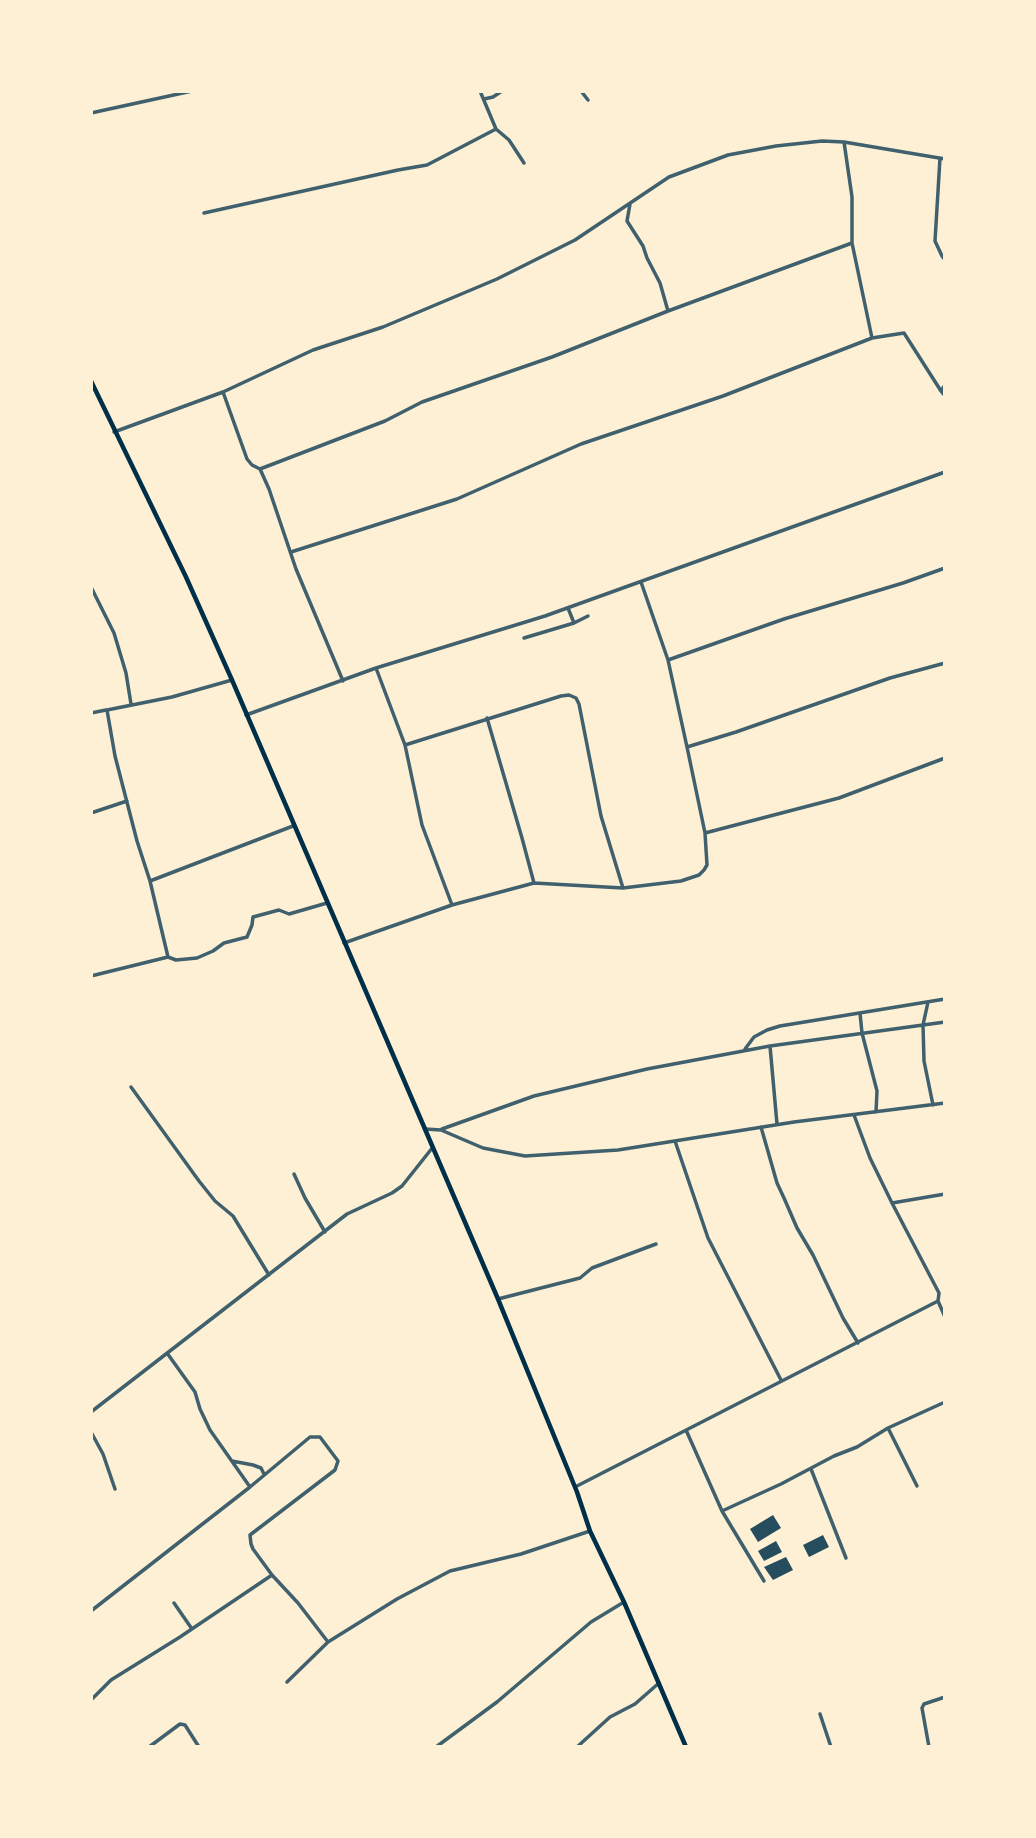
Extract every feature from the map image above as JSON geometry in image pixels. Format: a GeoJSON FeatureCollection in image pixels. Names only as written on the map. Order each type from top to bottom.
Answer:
{"type":"FeatureCollection","features":[{"type":"Feature","properties":{"kind":"main road"},"geometry":{"type":"LineString","coordinates":[[91,381],[186,577],[232,680],[498,1299],[575,1487],[590,1531],[624,1602],[686,1747]]}},
{"type":"Feature","properties":{"kind":"street"},"geometry":{"type":"LineString","coordinates":[[91,113],[192,91]]}},
{"type":"Feature","properties":{"kind":"street"},"geometry":{"type":"LineString","coordinates":[[480,91],[496,129],[509,141],[524,163]]}},
{"type":"Feature","properties":{"kind":"street"},"geometry":{"type":"LineString","coordinates":[[484,99],[502,91]]}},
{"type":"Feature","properties":{"kind":"street"},"geometry":{"type":"LineString","coordinates":[[581,91],[588,100]]}},
{"type":"Feature","properties":{"kind":"street"},"geometry":{"type":"LineString","coordinates":[[204,214],[427,165],[496,129]]}},
{"type":"Feature","properties":{"kind":"street"},"geometry":{"type":"LineString","coordinates":[[114,432],[223,392],[313,350],[383,327],[497,279],[575,240],[669,177],[728,155],[822,141],[943,158],[936,241],[945,260]]}},
{"type":"Feature","properties":{"kind":"street"},"geometry":{"type":"LineString","coordinates":[[844,142],[852,197],[852,243],[872,338]]}},
{"type":"Feature","properties":{"kind":"street"},"geometry":{"type":"LineString","coordinates":[[630,203],[627,221],[643,246],[660,284],[668,311]]}},
{"type":"Feature","properties":{"kind":"street"},"geometry":{"type":"LineString","coordinates":[[223,392],[247,459],[252,466],[260,468],[385,421],[422,402],[552,357],[852,243]]}},
{"type":"Feature","properties":{"kind":"street"},"geometry":{"type":"LineString","coordinates":[[292,552],[457,499],[581,444],[723,396],[872,338],[904,333],[943,393]]}},
{"type":"Feature","properties":{"kind":"street"},"geometry":{"type":"LineString","coordinates":[[943,393],[945,385]]}},
{"type":"Feature","properties":{"kind":"street"},"geometry":{"type":"LineString","coordinates":[[260,468],[296,569],[343,681]]}},
{"type":"Feature","properties":{"kind":"street"},"geometry":{"type":"LineString","coordinates":[[246,715],[376,668],[569,608],[945,472]]}},
{"type":"Feature","properties":{"kind":"street"},"geometry":{"type":"LineString","coordinates":[[668,660],[945,568]]}},
{"type":"Feature","properties":{"kind":"street"},"geometry":{"type":"LineString","coordinates":[[344,943],[452,905],[534,883],[623,888],[681,881],[699,875],[704,870],[707,865],[705,833],[668,660],[641,582]]}},
{"type":"Feature","properties":{"kind":"street"},"geometry":{"type":"LineString","coordinates":[[91,587],[114,633],[127,673],[131,704]]}},
{"type":"Feature","properties":{"kind":"street"},"geometry":{"type":"LineString","coordinates":[[569,608],[574,622]]}},
{"type":"Feature","properties":{"kind":"street"},"geometry":{"type":"LineString","coordinates":[[524,638],[588,616]]}},
{"type":"Feature","properties":{"kind":"street"},"geometry":{"type":"LineString","coordinates":[[687,747],[890,678],[945,663]]}},
{"type":"Feature","properties":{"kind":"street"},"geometry":{"type":"LineString","coordinates":[[376,668],[405,745],[422,825],[452,905]]}},
{"type":"Feature","properties":{"kind":"street"},"geometry":{"type":"LineString","coordinates":[[91,713],[172,697],[232,680]]}},
{"type":"Feature","properties":{"kind":"street"},"geometry":{"type":"LineString","coordinates":[[405,745],[561,696],[576,698],[601,816],[623,888]]}},
{"type":"Feature","properties":{"kind":"street"},"geometry":{"type":"LineString","coordinates":[[107,710],[115,756],[168,957]]}},
{"type":"Feature","properties":{"kind":"street"},"geometry":{"type":"LineString","coordinates":[[487,718],[534,883]]}},
{"type":"Feature","properties":{"kind":"street"},"geometry":{"type":"LineString","coordinates":[[705,833],[839,798],[945,758]]}},
{"type":"Feature","properties":{"kind":"street"},"geometry":{"type":"LineString","coordinates":[[91,813],[127,801]]}},
{"type":"Feature","properties":{"kind":"street"},"geometry":{"type":"LineString","coordinates":[[150,881],[293,826]]}},
{"type":"Feature","properties":{"kind":"street"},"geometry":{"type":"LineString","coordinates":[[91,976],[168,957],[176,960],[197,958],[224,943],[247,937],[253,918],[279,910],[289,914],[327,903]]}},
{"type":"Feature","properties":{"kind":"street"},"geometry":{"type":"LineString","coordinates":[[743,1051],[754,1037],[767,1030],[945,999]]}},
{"type":"Feature","properties":{"kind":"street"},"geometry":{"type":"LineString","coordinates":[[928,1002],[923,1025],[924,1061],[933,1105]]}},
{"type":"Feature","properties":{"kind":"street"},"geometry":{"type":"LineString","coordinates":[[860,1013],[862,1033],[877,1091],[876,1112]]}},
{"type":"Feature","properties":{"kind":"street"},"geometry":{"type":"LineString","coordinates":[[441,1130],[534,1096],[647,1069],[770,1046],[945,1022]]}},
{"type":"Feature","properties":{"kind":"street"},"geometry":{"type":"LineString","coordinates":[[770,1046],[777,1125]]}},
{"type":"Feature","properties":{"kind":"street"},"geometry":{"type":"LineString","coordinates":[[131,1087],[199,1181],[215,1201],[233,1216],[269,1275]]}},
{"type":"Feature","properties":{"kind":"street"},"geometry":{"type":"LineString","coordinates":[[425,1129],[441,1130],[483,1148],[525,1156],[618,1150],[761,1127],[945,1103]]}},
{"type":"Feature","properties":{"kind":"street"},"geometry":{"type":"LineString","coordinates":[[855,1115],[870,1158],[939,1293],[938,1301],[945,1317]]}},
{"type":"Feature","properties":{"kind":"street"},"geometry":{"type":"LineString","coordinates":[[761,1127],[777,1183],[858,1343]]}},
{"type":"Feature","properties":{"kind":"street"},"geometry":{"type":"LineString","coordinates":[[675,1141],[708,1238],[781,1380]]}},
{"type":"Feature","properties":{"kind":"street"},"geometry":{"type":"LineString","coordinates":[[91,1412],[357,1208],[402,1186],[433,1147]]}},
{"type":"Feature","properties":{"kind":"street"},"geometry":{"type":"LineString","coordinates":[[294,1174],[325,1232]]}},
{"type":"Feature","properties":{"kind":"street"},"geometry":{"type":"LineString","coordinates":[[892,1203],[945,1194]]}},
{"type":"Feature","properties":{"kind":"street"},"geometry":{"type":"LineString","coordinates":[[498,1299],[580,1278],[592,1268],[656,1244]]}},
{"type":"Feature","properties":{"kind":"street"},"geometry":{"type":"LineString","coordinates":[[575,1487],[938,1301]]}},
{"type":"Feature","properties":{"kind":"street"},"geometry":{"type":"LineString","coordinates":[[167,1353],[195,1392],[210,1430],[250,1487]]}},
{"type":"Feature","properties":{"kind":"street"},"geometry":{"type":"LineString","coordinates":[[722,1511],[945,1402]]}},
{"type":"Feature","properties":{"kind":"street"},"geometry":{"type":"LineString","coordinates":[[888,1428],[917,1486]]}},
{"type":"Feature","properties":{"kind":"street"},"geometry":{"type":"LineString","coordinates":[[686,1429],[722,1511],[764,1581]]}},
{"type":"Feature","properties":{"kind":"street"},"geometry":{"type":"LineString","coordinates":[[91,1432],[103,1454],[116,1489]]}},
{"type":"Feature","properties":{"kind":"street"},"geometry":{"type":"LineString","coordinates":[[91,1611],[310,1437],[320,1437],[338,1461],[335,1470],[250,1535],[251,1544],[272,1575],[328,1642]]}},
{"type":"Feature","properties":{"kind":"street"},"geometry":{"type":"LineString","coordinates":[[231,1461],[261,1468],[264,1474]]}},
{"type":"Feature","properties":{"kind":"street"},"geometry":{"type":"LineString","coordinates":[[811,1469],[846,1558]]}},
{"type":"Feature","properties":{"kind":"street"},"geometry":{"type":"LineString","coordinates":[[91,1520],[91,1526]]}},
{"type":"Feature","properties":{"kind":"street"},"geometry":{"type":"LineString","coordinates":[[287,1682],[328,1642],[397,1599],[450,1571],[521,1554],[590,1531]]}},
{"type":"Feature","properties":{"kind":"street"},"geometry":{"type":"LineString","coordinates":[[91,1700],[111,1679],[272,1575]]}},
{"type":"Feature","properties":{"kind":"street"},"geometry":{"type":"LineString","coordinates":[[436,1747],[497,1702],[591,1622],[624,1602]]}},
{"type":"Feature","properties":{"kind":"street"},"geometry":{"type":"LineString","coordinates":[[174,1603],[192,1629]]}},
{"type":"Feature","properties":{"kind":"street"},"geometry":{"type":"LineString","coordinates":[[577,1747],[610,1717],[635,1704],[659,1683]]}},
{"type":"Feature","properties":{"kind":"street"},"geometry":{"type":"LineString","coordinates":[[929,1747],[922,1708],[924,1704],[945,1697]]}},
{"type":"Feature","properties":{"kind":"street"},"geometry":{"type":"LineString","coordinates":[[820,1714],[831,1747]]}},
{"type":"Feature","properties":{"kind":"street"},"geometry":{"type":"LineString","coordinates":[[149,1747],[180,1724],[185,1725],[199,1747]]}},
{"type":"Feature","properties":{"kind":"building"},"geometry":{"type":"Polygon","coordinates":[[[773,1515],[781,1528],[758,1542],[750,1529],[773,1515]]]}},
{"type":"Feature","properties":{"kind":"building"},"geometry":{"type":"Polygon","coordinates":[[[823,1535],[829,1547],[809,1557],[803,1545],[823,1535]]]}},
{"type":"Feature","properties":{"kind":"building"},"geometry":{"type":"Polygon","coordinates":[[[776,1541],[782,1552],[764,1561],[758,1551],[776,1541]]]}},
{"type":"Feature","properties":{"kind":"building"},"geometry":{"type":"Polygon","coordinates":[[[786,1557],[793,1570],[773,1580],[764,1567],[786,1557]]]}}]}
